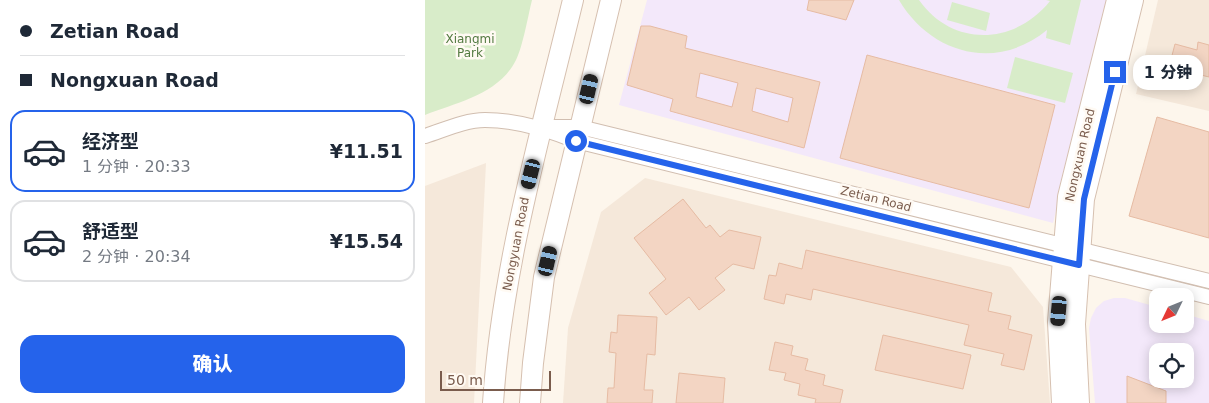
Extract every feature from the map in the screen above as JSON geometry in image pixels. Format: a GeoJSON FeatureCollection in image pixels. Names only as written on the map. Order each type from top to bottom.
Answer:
{"type":"FeatureCollection","features":[{"type":"Feature","properties":{"kind":"main road","name":"Nongyuan Road"},"geometry":{"type":"LineString","coordinates":[[493,403],[495,367],[514,248],[573,0]]}},
{"type":"Feature","properties":{"kind":"main road"},"geometry":{"type":"LineString","coordinates":[[530,403],[544,278],[611,0]]}},
{"type":"Feature","properties":{"kind":"main road","name":"Nongxuan Road"},"geometry":{"type":"LineString","coordinates":[[1079,403],[1069,197],[1117,0]]}},
{"type":"Feature","properties":{"kind":"main road","name":"Nongxuan Road"},"geometry":{"type":"LineString","coordinates":[[1062,403],[1058,322],[1084,199],[1133,0]]}},
{"type":"Feature","properties":{"kind":"street","name":"Zetian Road"},"geometry":{"type":"LineString","coordinates":[[425,136],[457,125],[484,120],[513,122],[578,134],[1072,255],[1209,281]]}},
{"type":"Feature","properties":{"kind":"street","name":"Zetian Road"},"geometry":{"type":"LineString","coordinates":[[1072,255],[1209,297]]}},
{"type":"Feature","properties":{"kind":"shaded area"},"geometry":{"type":"Polygon","coordinates":[[[647,0],[1107,0],[1053,223],[619,105],[647,0]]]}},
{"type":"Feature","properties":{"kind":"shaded area"},"geometry":{"type":"Polygon","coordinates":[[[1158,0],[1209,0],[1209,111],[1136,94],[1158,0]]]}},
{"type":"Feature","properties":{"kind":"shaded area"},"geometry":{"type":"Polygon","coordinates":[[[486,163],[474,403],[425,403],[425,186],[486,163]]]}},
{"type":"Feature","properties":{"kind":"shaded area"},"geometry":{"type":"Polygon","coordinates":[[[645,178],[1011,267],[1043,307],[1050,403],[563,403],[568,328],[601,212],[645,178]]]}},
{"type":"Feature","properties":{"kind":"shaded area"},"geometry":{"type":"Polygon","coordinates":[[[1114,298],[1125,298],[1149,305],[1149,333],[1194,333],[1194,317],[1209,321],[1209,403],[1095,403],[1089,328],[1096,308],[1104,301],[1114,298]]]}},
{"type":"Feature","properties":{"kind":"green space","name":"Xiangmi Park"},"geometry":{"type":"Polygon","coordinates":[[[425,0],[532,0],[521,47],[509,72],[488,89],[477,95],[425,115],[425,0]]]}},
{"type":"Feature","properties":{"kind":"green space"},"geometry":{"type":"Polygon","coordinates":[[[899,0],[919,0],[933,16],[949,27],[966,33],[984,35],[1002,33],[1020,26],[1036,16],[1050,1],[1046,0],[1081,0],[1070,45],[1046,38],[1047,30],[1027,43],[1007,51],[986,53],[966,51],[946,44],[928,33],[912,19],[899,0]]]}},
{"type":"Feature","properties":{"kind":"green space"},"geometry":{"type":"Polygon","coordinates":[[[952,2],[990,13],[986,31],[947,20],[952,2]]]}},
{"type":"Feature","properties":{"kind":"green space"},"geometry":{"type":"Polygon","coordinates":[[[1015,57],[1073,73],[1065,103],[1007,88],[1015,57]]]}},
{"type":"Feature","properties":{"kind":"building"},"geometry":{"type":"Polygon","coordinates":[[[809,0],[854,0],[846,20],[807,10],[809,0]]]}},
{"type":"Feature","properties":{"kind":"building"},"geometry":{"type":"Polygon","coordinates":[[[641,26],[650,26],[687,36],[685,48],[820,82],[804,148],[670,111],[673,99],[627,85],[641,26]],[[700,73],[696,97],[732,107],[738,83],[700,73]],[[756,88],[752,111],[788,122],[793,98],[756,88]]]}},
{"type":"Feature","properties":{"kind":"building"},"geometry":{"type":"Polygon","coordinates":[[[1198,42],[1209,45],[1209,77],[1169,67],[1175,44],[1197,50],[1198,42]]]}},
{"type":"Feature","properties":{"kind":"building"},"geometry":{"type":"Polygon","coordinates":[[[867,55],[1055,105],[1029,208],[840,158],[867,55]]]}},
{"type":"Feature","properties":{"kind":"building"},"geometry":{"type":"Polygon","coordinates":[[[1157,117],[1209,132],[1209,238],[1129,216],[1157,117]]]}},
{"type":"Feature","properties":{"kind":"building"},"geometry":{"type":"Polygon","coordinates":[[[683,199],[706,228],[710,225],[720,237],[729,230],[761,237],[754,269],[733,264],[715,278],[725,290],[699,310],[689,297],[666,315],[649,293],[666,279],[634,238],[683,199]]]}},
{"type":"Feature","properties":{"kind":"building"},"geometry":{"type":"Polygon","coordinates":[[[806,250],[992,293],[988,311],[1011,316],[1008,329],[1032,335],[1024,370],[1001,365],[1004,354],[964,345],[969,325],[813,289],[811,300],[786,294],[784,304],[764,299],[769,275],[776,276],[779,263],[802,269],[806,250]]]}},
{"type":"Feature","properties":{"kind":"building"},"geometry":{"type":"Polygon","coordinates":[[[618,315],[657,317],[655,355],[647,354],[644,390],[653,390],[652,403],[607,403],[608,388],[614,388],[616,353],[609,352],[611,332],[617,333],[618,315]]]}},
{"type":"Feature","properties":{"kind":"building"},"geometry":{"type":"Polygon","coordinates":[[[883,335],[971,355],[963,389],[875,370],[883,335]]]}},
{"type":"Feature","properties":{"kind":"building"},"geometry":{"type":"Polygon","coordinates":[[[775,342],[793,346],[791,355],[808,359],[805,370],[825,375],[823,385],[843,390],[840,403],[815,403],[816,399],[798,395],[800,384],[784,380],[786,373],[769,370],[775,342]]]}},
{"type":"Feature","properties":{"kind":"building"},"geometry":{"type":"Polygon","coordinates":[[[679,373],[725,378],[723,403],[676,403],[679,373]]]}},
{"type":"Feature","properties":{"kind":"building"},"geometry":{"type":"Polygon","coordinates":[[[1127,376],[1149,384],[1149,388],[1158,388],[1166,391],[1166,403],[1127,403],[1127,376]]]}},
{"type":"Feature","properties":{"kind":"route"},"geometry":{"type":"LineString","coordinates":[[576,141],[1079,265],[1084,199],[1115,72]]}}]}
